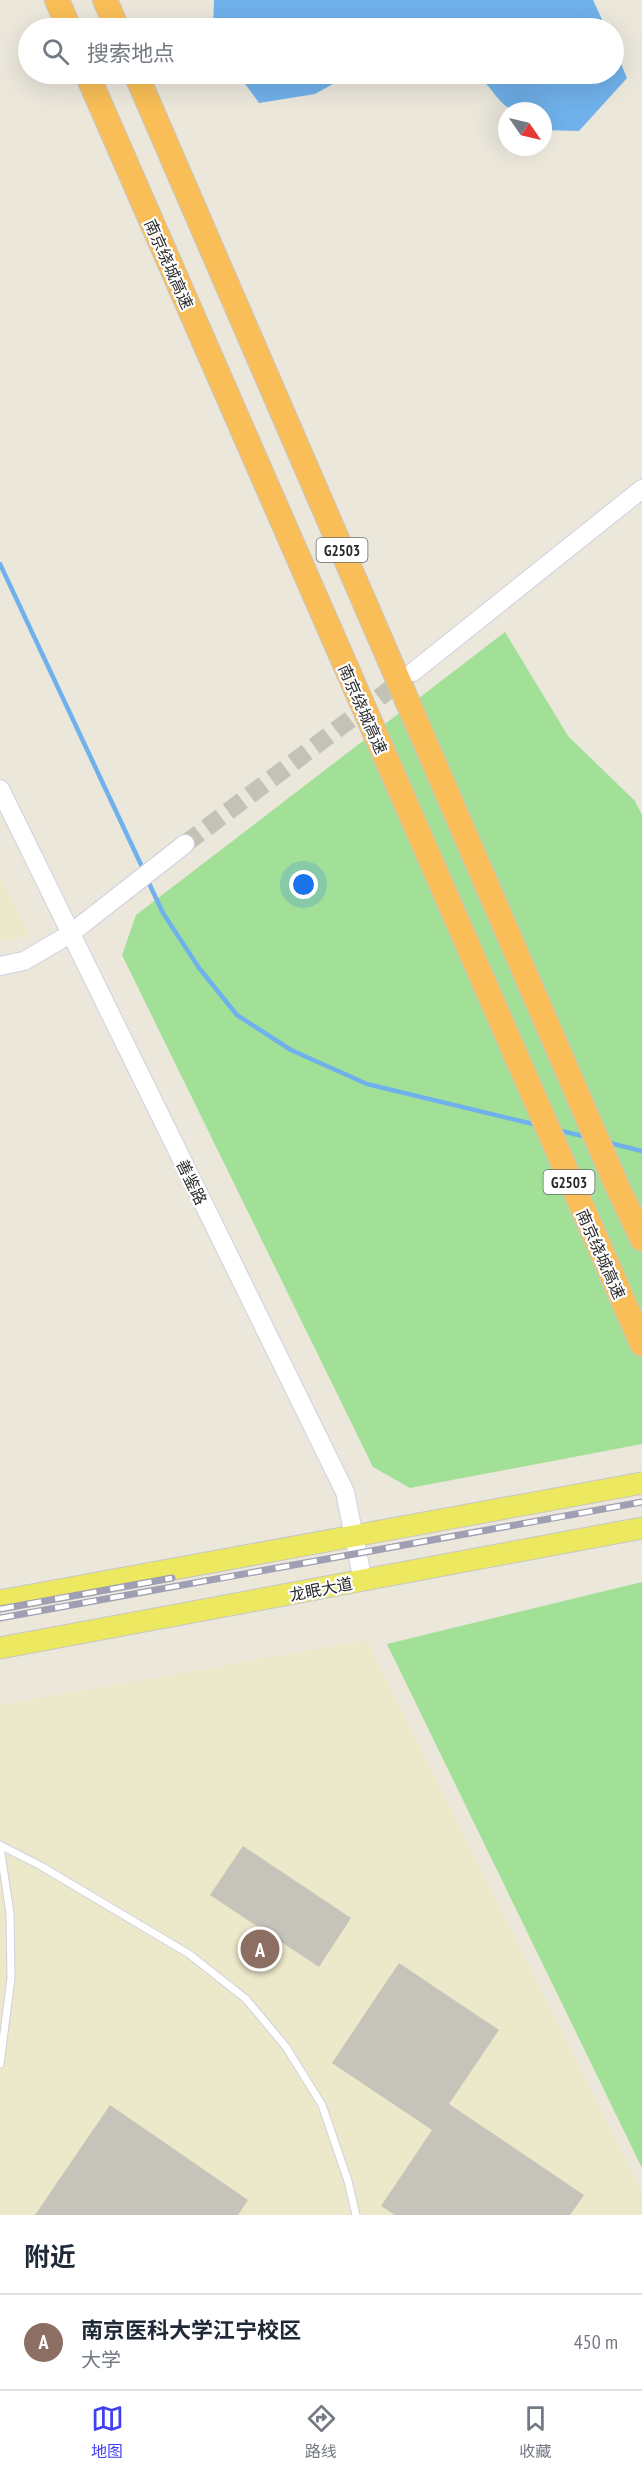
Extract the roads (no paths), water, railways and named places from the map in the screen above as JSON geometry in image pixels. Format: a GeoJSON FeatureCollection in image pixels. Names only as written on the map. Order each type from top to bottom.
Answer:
{"type":"FeatureCollection","features":[{"type":"Feature","properties":{"kind":"highway"},"geometry":{"type":"LineString","coordinates":[[57,0],[65,18]]}},
{"type":"Feature","properties":{"kind":"highway"},"geometry":{"type":"LineString","coordinates":[[105,0],[113,18]]}},
{"type":"Feature","properties":{"kind":"highway","name":"南京绕城高速"},"geometry":{"type":"LineString","coordinates":[[91,84],[642,1344]]}},
{"type":"Feature","properties":{"kind":"highway","name":"G2503"},"geometry":{"type":"LineString","coordinates":[[140,84],[642,1239]]}},
{"type":"Feature","properties":{"kind":"main road"},"geometry":{"type":"LineString","coordinates":[[0,1601],[642,1483]]}},
{"type":"Feature","properties":{"kind":"main road","name":"龙眠大道"},"geometry":{"type":"LineString","coordinates":[[0,1648],[642,1528]]}},
{"type":"Feature","properties":{"kind":"street"},"geometry":{"type":"LineString","coordinates":[[413,672],[642,489]]}},
{"type":"Feature","properties":{"kind":"street","name":"善鉴路"},"geometry":{"type":"LineString","coordinates":[[0,789],[345,1492],[363,1581]]}},
{"type":"Feature","properties":{"kind":"street"},"geometry":{"type":"LineString","coordinates":[[0,966],[24,962],[70,934],[185,844]]}},
{"type":"Feature","properties":{"kind":"lane"},"geometry":{"type":"LineString","coordinates":[[0,1846],[10,1913],[11,1978],[0,2064]]}},
{"type":"Feature","properties":{"kind":"lane"},"geometry":{"type":"LineString","coordinates":[[0,1846],[50,1871],[179,1948],[246,1999],[286,2047],[322,2105],[348,2181],[356,2215]]}},
{"type":"Feature","properties":{"kind":"water"},"geometry":{"type":"Polygon","coordinates":[[[214,0],[593,0],[601,18],[213,18],[214,0]]]}},
{"type":"Feature","properties":{"kind":"water"},"geometry":{"type":"Polygon","coordinates":[[[245,84],[333,84],[315,94],[259,103],[245,84]]]}},
{"type":"Feature","properties":{"kind":"water"},"geometry":{"type":"Polygon","coordinates":[[[487,84],[622,84],[579,131],[552,130],[552,102],[502,102],[487,84]]]}},
{"type":"Feature","properties":{"kind":"waterway"},"geometry":{"type":"LineString","coordinates":[[0,564],[144,871]]}},
{"type":"Feature","properties":{"kind":"waterway"},"geometry":{"type":"LineString","coordinates":[[147,879],[163,913],[199,968],[237,1015],[291,1050],[367,1084],[537,1125]]}},
{"type":"Feature","properties":{"kind":"waterway"},"geometry":{"type":"LineString","coordinates":[[557,1130],[587,1137]]}},
{"type":"Feature","properties":{"kind":"waterway"},"geometry":{"type":"LineString","coordinates":[[606,1142],[642,1151]]}},
{"type":"Feature","properties":{"kind":"tunnel"},"geometry":{"type":"LineString","coordinates":[[185,844],[409,675]]}},
{"type":"Feature","properties":{"kind":"railway"},"geometry":{"type":"LineString","coordinates":[[0,1618],[642,1502]]}},
{"type":"Feature","properties":{"kind":"railway"},"geometry":{"type":"LineString","coordinates":[[0,1609],[172,1578]]}},
{"type":"Feature","properties":{"kind":"place","name":"南京医科大学江宁校区"},"geometry":{"type":"Point","coordinates":[260,1949]}}]}
